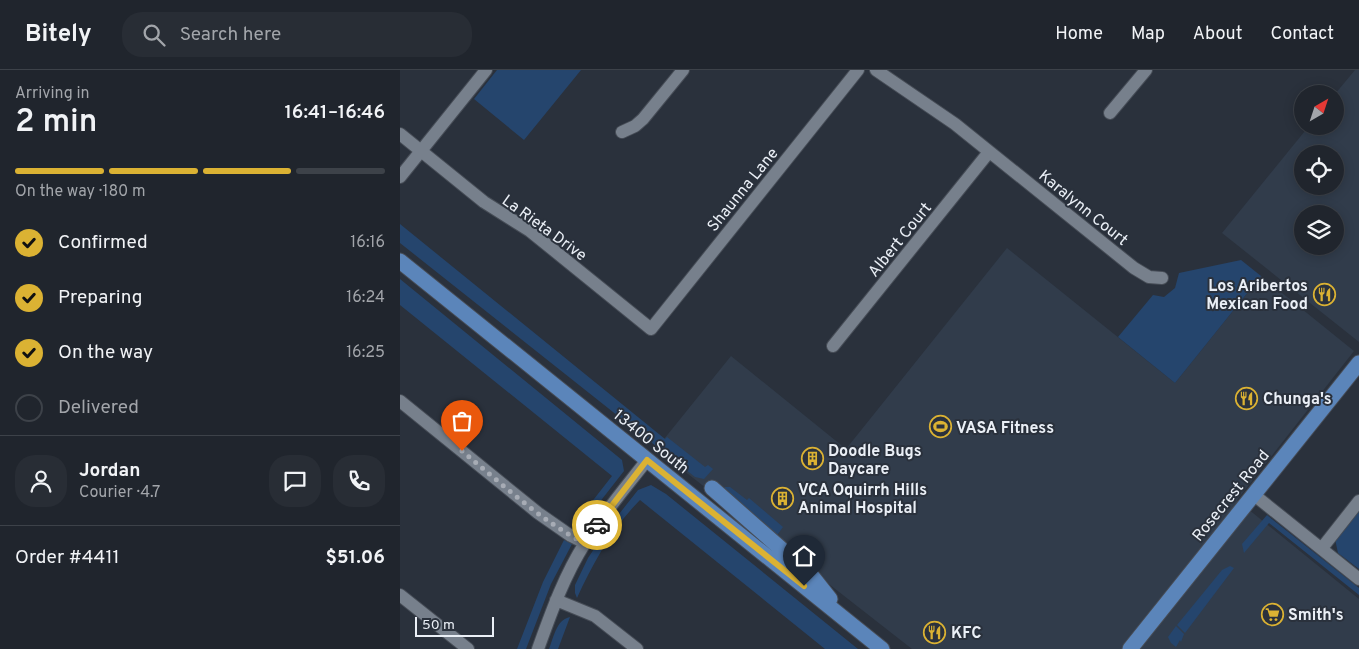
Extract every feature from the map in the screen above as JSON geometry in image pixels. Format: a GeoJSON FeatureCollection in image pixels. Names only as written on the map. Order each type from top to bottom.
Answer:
{"type":"FeatureCollection","features":[{"type":"Feature","properties":{"kind":"main road","name":"13400 South"},"geometry":{"type":"LineString","coordinates":[[400,260],[882,649]]}},
{"type":"Feature","properties":{"kind":"main road","name":"Rosecrest Road"},"geometry":{"type":"LineString","coordinates":[[1130,649],[1252,494],[1359,363]]}},
{"type":"Feature","properties":{"kind":"main road"},"geometry":{"type":"LineString","coordinates":[[712,488],[811,575],[848,622]]}},
{"type":"Feature","properties":{"kind":"street"},"geometry":{"type":"LineString","coordinates":[[400,177],[486,70]]}},
{"type":"Feature","properties":{"kind":"street"},"geometry":{"type":"LineString","coordinates":[[622,132],[635,126],[643,119],[683,70]]}},
{"type":"Feature","properties":{"kind":"street","name":"Shaunna Lane"},"geometry":{"type":"LineString","coordinates":[[650,329],[858,70]]}},
{"type":"Feature","properties":{"kind":"street","name":"Karalynn Court"},"geometry":{"type":"LineString","coordinates":[[876,70],[941,114],[1134,268],[1149,277],[1162,278]]}},
{"type":"Feature","properties":{"kind":"street"},"geometry":{"type":"LineString","coordinates":[[1110,113],[1146,70]]}},
{"type":"Feature","properties":{"kind":"street","name":"La Rieta Drive"},"geometry":{"type":"LineString","coordinates":[[400,134],[484,202],[530,231],[650,329]]}},
{"type":"Feature","properties":{"kind":"street","name":"Albert Court"},"geometry":{"type":"LineString","coordinates":[[833,346],[989,152]]}},
{"type":"Feature","properties":{"kind":"street"},"geometry":{"type":"LineString","coordinates":[[400,401],[538,513],[584,543]]}},
{"type":"Feature","properties":{"kind":"street"},"geometry":{"type":"LineString","coordinates":[[538,649],[556,600],[584,543],[647,460]]}},
{"type":"Feature","properties":{"kind":"street"},"geometry":{"type":"LineString","coordinates":[[1252,494],[1359,579]]}},
{"type":"Feature","properties":{"kind":"street"},"geometry":{"type":"LineString","coordinates":[[1322,548],[1359,501]]}},
{"type":"Feature","properties":{"kind":"street"},"geometry":{"type":"LineString","coordinates":[[400,595],[468,649]]}},
{"type":"Feature","properties":{"kind":"street"},"geometry":{"type":"LineString","coordinates":[[556,600],[595,616],[637,649]]}},
{"type":"Feature","properties":{"kind":"shaded area"},"geometry":{"type":"Polygon","coordinates":[[[497,70],[581,70],[524,140],[474,99],[497,70]]]}},
{"type":"Feature","properties":{"kind":"shaded area"},"geometry":{"type":"Polygon","coordinates":[[[1355,70],[1359,70],[1359,342],[1222,233],[1302,135],[1344,135],[1342,85],[1355,70]]]}},
{"type":"Feature","properties":{"kind":"shaded area"},"geometry":{"type":"Polygon","coordinates":[[[400,224],[665,439],[667,437],[705,467],[708,465],[713,469],[704,479],[695,477],[400,243],[400,224]]]}},
{"type":"Feature","properties":{"kind":"shaded area"},"geometry":{"type":"Polygon","coordinates":[[[1007,248],[1175,383],[1261,276],[1354,351],[1237,500],[1359,599],[1359,649],[912,649],[656,449],[731,356],[846,449],[1007,248]]]}},
{"type":"Feature","properties":{"kind":"shaded area"},"geometry":{"type":"Polygon","coordinates":[[[1241,260],[1261,276],[1175,383],[1118,337],[1153,295],[1164,297],[1175,288],[1179,273],[1241,260]]]}},
{"type":"Feature","properties":{"kind":"shaded area"},"geometry":{"type":"Polygon","coordinates":[[[400,279],[622,460],[624,471],[581,526],[576,522],[612,476],[400,305],[400,279]]]}},
{"type":"Feature","properties":{"kind":"shaded area"},"geometry":{"type":"Polygon","coordinates":[[[651,485],[666,494],[858,649],[825,649],[640,500],[604,546],[577,598],[575,585],[588,558],[608,528],[638,490],[651,485]]]}},
{"type":"Feature","properties":{"kind":"shaded area"},"geometry":{"type":"Polygon","coordinates":[[[725,487],[730,487],[747,500],[749,498],[783,527],[775,538],[721,492],[725,487]]]}},
{"type":"Feature","properties":{"kind":"shaded area"},"geometry":{"type":"Polygon","coordinates":[[[1359,509],[1359,569],[1338,553],[1335,539],[1359,509]]]}},
{"type":"Feature","properties":{"kind":"shaded area"},"geometry":{"type":"Polygon","coordinates":[[[1267,515],[1359,588],[1359,595],[1269,523],[1244,553],[1242,544],[1267,515]]]}},
{"type":"Feature","properties":{"kind":"shaded area"},"geometry":{"type":"Polygon","coordinates":[[[564,540],[572,544],[551,584],[526,649],[517,649],[543,582],[564,540]]]}},
{"type":"Feature","properties":{"kind":"shaded area"},"geometry":{"type":"Polygon","coordinates":[[[1230,566],[1234,568],[1185,633],[1177,625],[1222,570],[1230,566]]]}},
{"type":"Feature","properties":{"kind":"shaded area"},"geometry":{"type":"Polygon","coordinates":[[[570,617],[558,649],[549,649],[559,625],[570,617]]]}},
{"type":"Feature","properties":{"kind":"shaded area"},"geometry":{"type":"Polygon","coordinates":[[[1176,626],[1184,634],[1181,642],[1180,640],[1176,647],[1168,637],[1176,626]]]}},
{"type":"Feature","properties":{"kind":"way so far"},"geometry":{"type":"LineString","coordinates":[[462,451],[538,513],[571,536],[584,543],[597,525]]}},
{"type":"Feature","properties":{"kind":"place","name":"Los Aribertos Mexican Food"},"geometry":{"type":"Point","coordinates":[1324,294]}},
{"type":"Feature","properties":{"kind":"place","name":"Chunga's"},"geometry":{"type":"Point","coordinates":[1247,398]}},
{"type":"Feature","properties":{"kind":"place","name":"VASA Fitness"},"geometry":{"type":"Point","coordinates":[940,427]}},
{"type":"Feature","properties":{"kind":"place","name":"Doodle Bugs Daycare"},"geometry":{"type":"Point","coordinates":[812,459]}},
{"type":"Feature","properties":{"kind":"place","name":"VCA Oquirrh Hills Animal Hospital"},"geometry":{"type":"Point","coordinates":[782,498]}},
{"type":"Feature","properties":{"kind":"place","name":"Smith's"},"geometry":{"type":"Point","coordinates":[1272,614]}},
{"type":"Feature","properties":{"kind":"place","name":"KFC"},"geometry":{"type":"Point","coordinates":[935,632]}},
{"type":"Feature","properties":{"kind":"route"},"geometry":{"type":"LineString","coordinates":[[597,525],[647,460],[804,586]]}}]}
